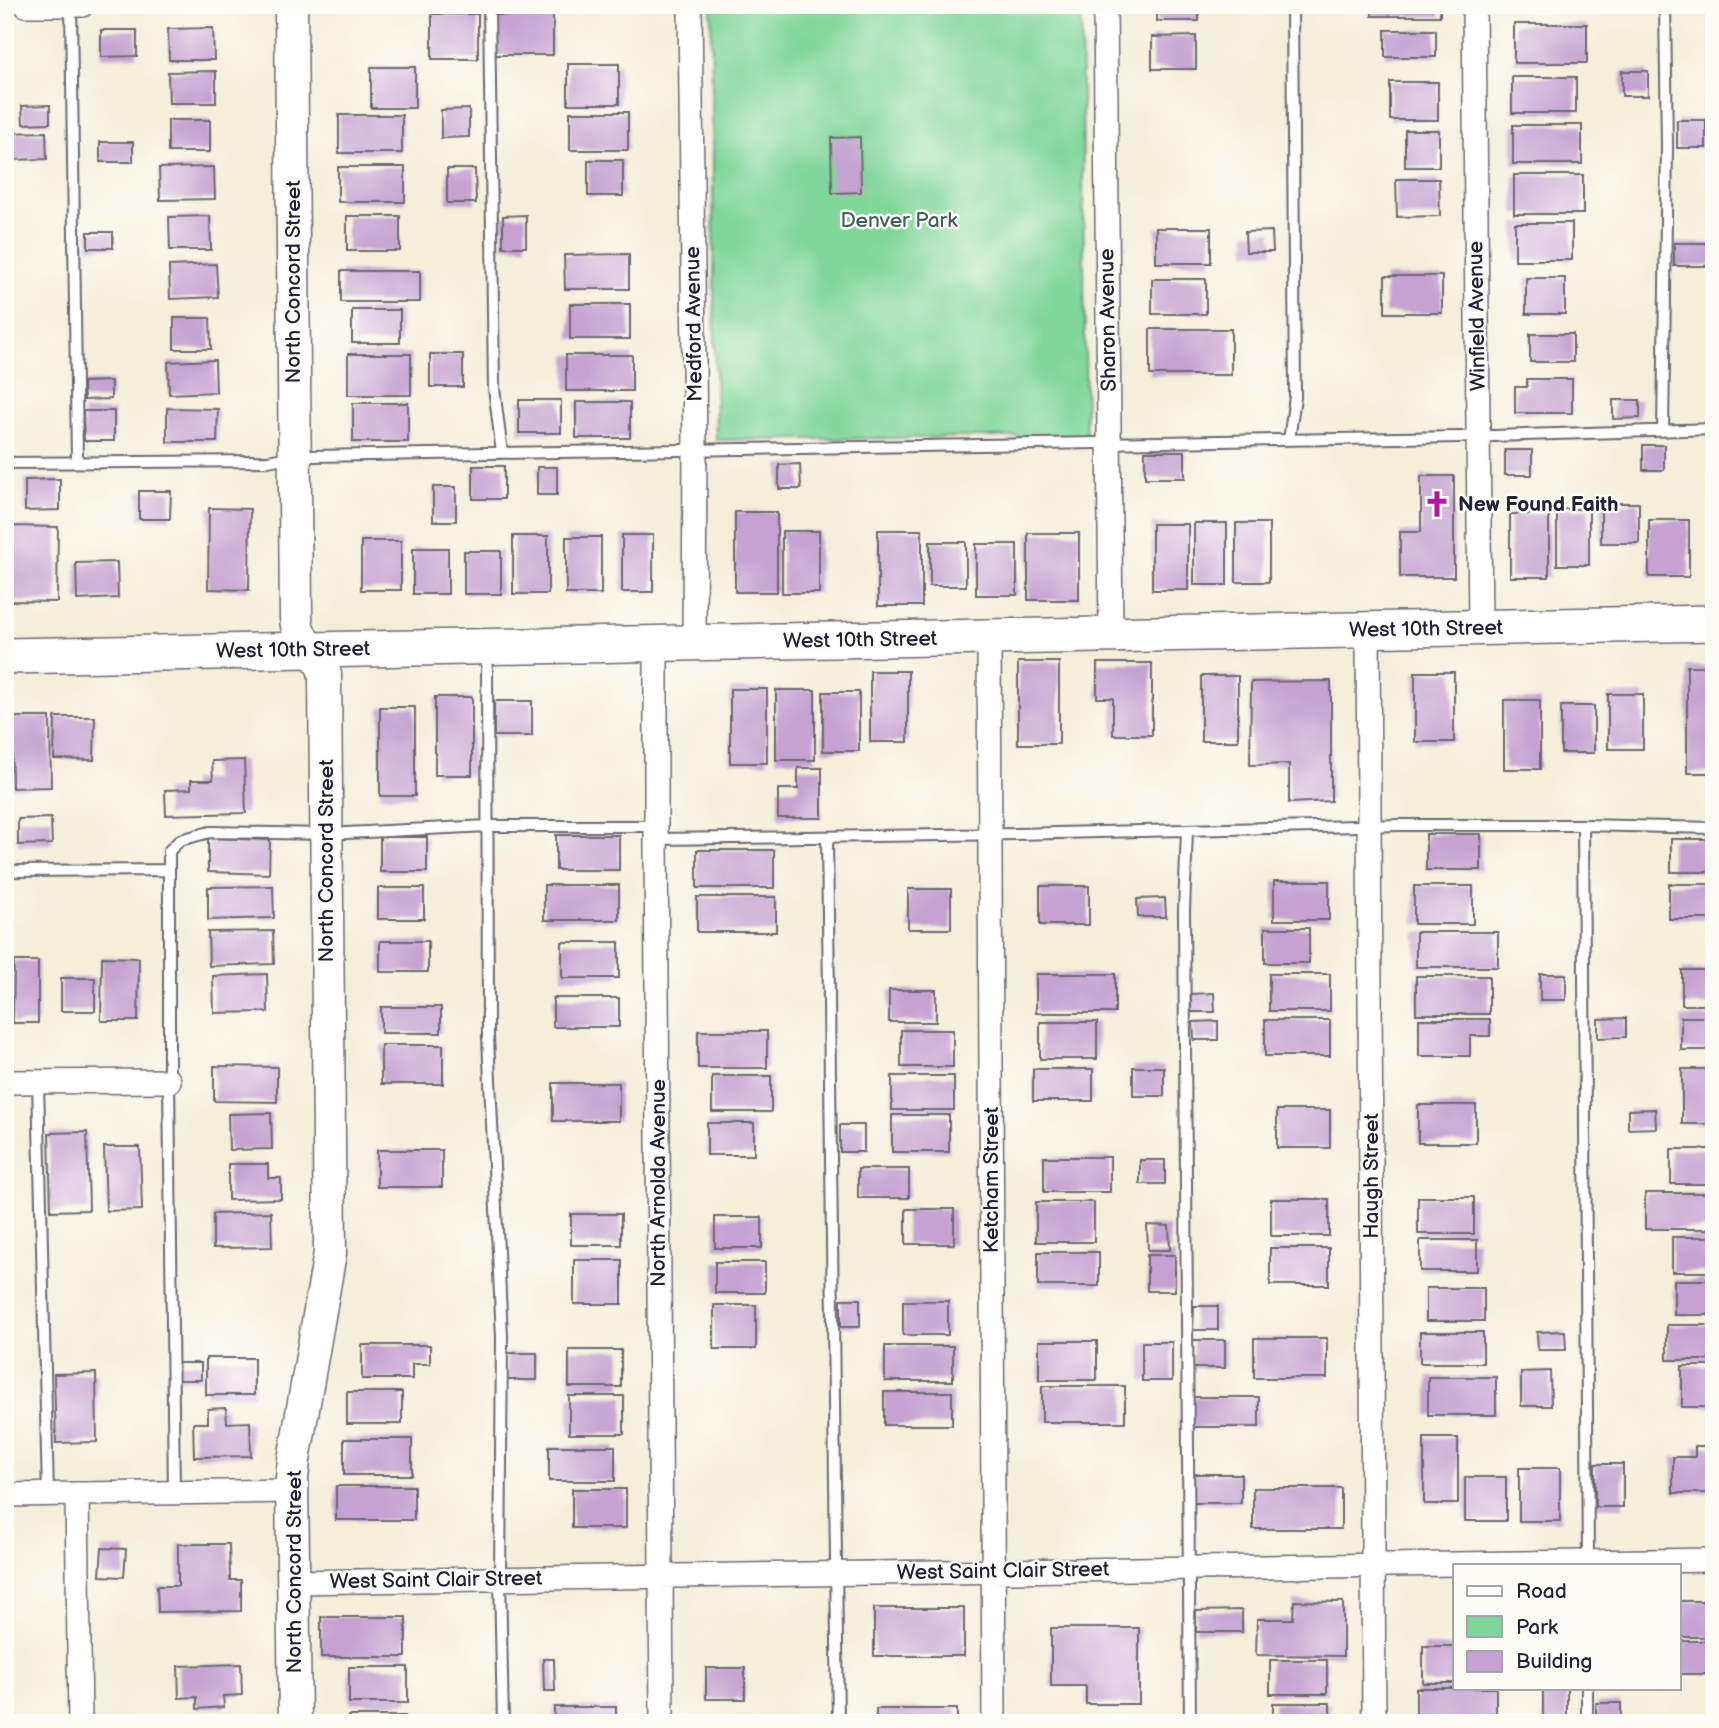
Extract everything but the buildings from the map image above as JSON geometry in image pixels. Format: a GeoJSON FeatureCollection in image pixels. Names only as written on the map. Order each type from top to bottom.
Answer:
{"type":"FeatureCollection","features":[{"type":"Feature","properties":{"kind":"main road","name":"North Concord Street"},"geometry":{"type":"LineString","coordinates":[[291,5],[296,624],[301,638],[320,661],[325,675],[330,1253],[294,1460],[292,1490],[295,1723]]}},
{"type":"Feature","properties":{"kind":"main road","name":"West 10th Street"},"geometry":{"type":"LineString","coordinates":[[5,656],[1714,623]]}},
{"type":"Feature","properties":{"kind":"street"},"geometry":{"type":"LineString","coordinates":[[26,5],[82,5]]}},
{"type":"Feature","properties":{"kind":"street","name":"Medford Avenue"},"geometry":{"type":"LineString","coordinates":[[690,5],[695,450],[694,643]]}},
{"type":"Feature","properties":{"kind":"street","name":"Sharon Avenue"},"geometry":{"type":"LineString","coordinates":[[1105,5],[1111,635]]}},
{"type":"Feature","properties":{"kind":"street","name":"Winfield Avenue"},"geometry":{"type":"LineString","coordinates":[[1474,5],[1480,628]]}},
{"type":"Feature","properties":{"kind":"street","name":"Haugh Street"},"geometry":{"type":"LineString","coordinates":[[1368,630],[1374,1723]]}},
{"type":"Feature","properties":{"kind":"street","name":"Ketcham Street"},"geometry":{"type":"LineString","coordinates":[[989,637],[994,1723]]}},
{"type":"Feature","properties":{"kind":"street","name":"North Arnolda Avenue"},"geometry":{"type":"LineString","coordinates":[[656,644],[662,1723]]}},
{"type":"Feature","properties":{"kind":"street"},"geometry":{"type":"LineString","coordinates":[[5,1082],[169,1081]]}},
{"type":"Feature","properties":{"kind":"street"},"geometry":{"type":"LineString","coordinates":[[5,1495],[292,1490]]}},
{"type":"Feature","properties":{"kind":"street"},"geometry":{"type":"LineString","coordinates":[[76,1494],[80,1723]]}},
{"type":"Feature","properties":{"kind":"street","name":"West Saint Clair Street"},"geometry":{"type":"LineString","coordinates":[[1588,1564],[1714,1560]]}},
{"type":"Feature","properties":{"kind":"street","name":"West Saint Clair Street"},"geometry":{"type":"LineString","coordinates":[[293,1582],[1453,1565]]}},
{"type":"Feature","properties":{"kind":"lane"},"geometry":{"type":"LineString","coordinates":[[489,5],[494,388],[502,453]]}},
{"type":"Feature","properties":{"kind":"lane"},"geometry":{"type":"LineString","coordinates":[[1289,440],[1295,397],[1292,5]]}},
{"type":"Feature","properties":{"kind":"lane"},"geometry":{"type":"LineString","coordinates":[[1663,431],[1667,147],[1665,5]]}},
{"type":"Feature","properties":{"kind":"lane"},"geometry":{"type":"LineString","coordinates":[[71,6],[77,461]]}},
{"type":"Feature","properties":{"kind":"lane"},"geometry":{"type":"LineString","coordinates":[[5,463],[268,461],[295,456],[1478,437],[1714,429]]}},
{"type":"Feature","properties":{"kind":"lane"},"geometry":{"type":"LineString","coordinates":[[487,646],[488,1038],[502,1337],[500,1579],[503,1723]]}},
{"type":"Feature","properties":{"kind":"lane"},"geometry":{"type":"LineString","coordinates":[[1583,825],[1588,1564]]}},
{"type":"Feature","properties":{"kind":"lane"},"geometry":{"type":"LineString","coordinates":[[174,1492],[169,851],[180,840],[210,832],[326,834],[488,826],[827,836],[1369,826],[1583,825],[1714,828]]}},
{"type":"Feature","properties":{"kind":"lane"},"geometry":{"type":"LineString","coordinates":[[1187,830],[1184,925],[1190,1723]]}},
{"type":"Feature","properties":{"kind":"lane"},"geometry":{"type":"LineString","coordinates":[[827,836],[838,1723]]}},
{"type":"Feature","properties":{"kind":"lane"},"geometry":{"type":"LineString","coordinates":[[5,871],[169,870]]}},
{"type":"Feature","properties":{"kind":"lane"},"geometry":{"type":"LineString","coordinates":[[38,1082],[48,1494]]}},
{"type":"Feature","properties":{"kind":"lane"},"geometry":{"type":"LineString","coordinates":[[1587,1690],[1587,1723]]}},
{"type":"Feature","properties":{"kind":"green space","name":"Denver Park"},"geometry":{"type":"Polygon","coordinates":[[[711,5],[1081,5],[1086,436],[716,440],[711,5]]]}},
{"type":"Feature","properties":{"kind":"place","name":"New Found Faith"},"geometry":{"type":"Point","coordinates":[1437,504]}}]}
